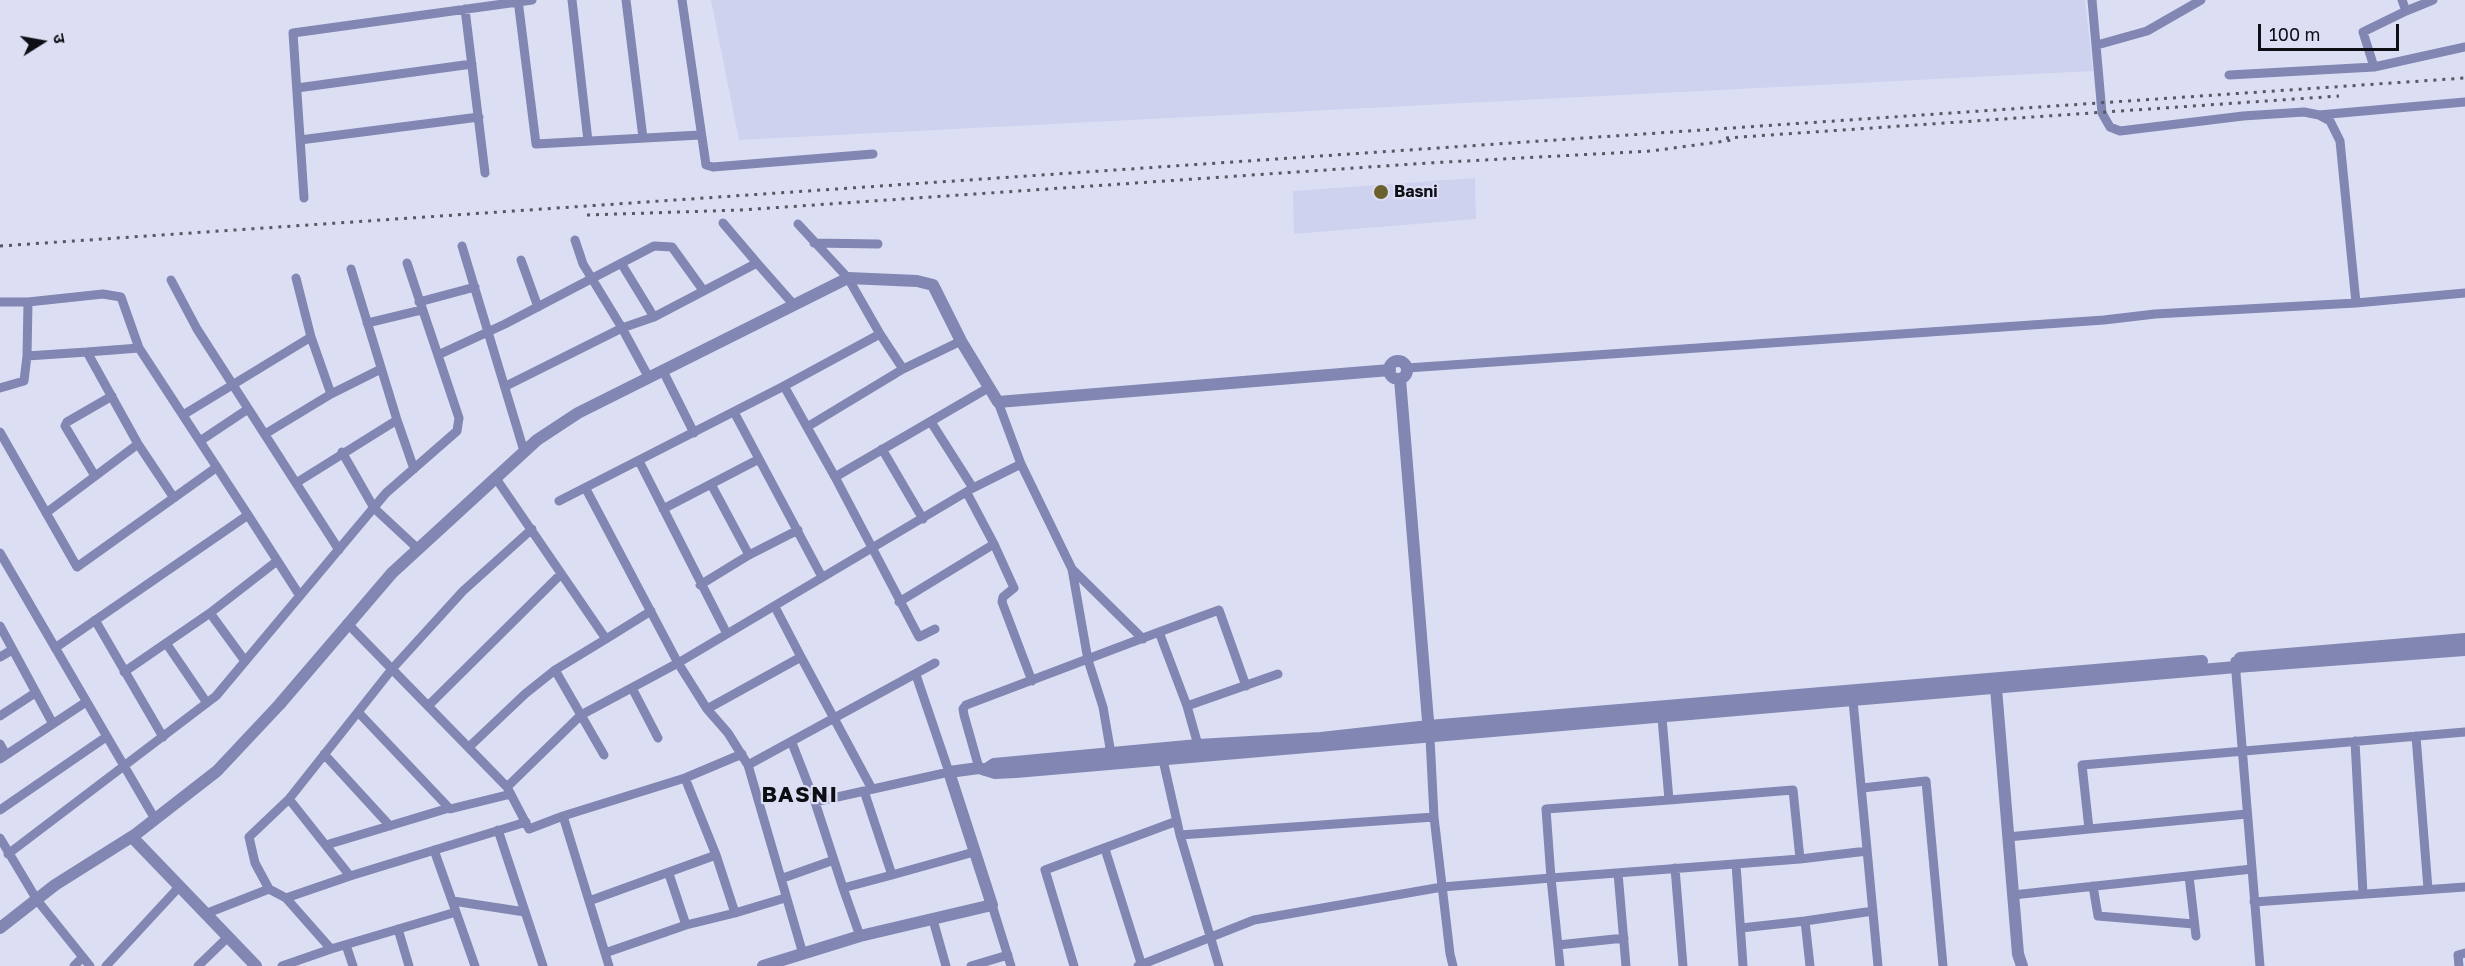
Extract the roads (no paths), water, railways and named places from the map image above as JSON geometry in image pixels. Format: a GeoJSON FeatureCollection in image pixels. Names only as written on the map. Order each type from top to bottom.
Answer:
{"type":"FeatureCollection","features":[{"type":"Feature","properties":{"kind":"street"},"geometry":{"type":"LineString","coordinates":[[304,198],[293,33],[532,0]]}},
{"type":"Feature","properties":{"kind":"street"},"geometry":{"type":"LineString","coordinates":[[572,0],[588,141]]}},
{"type":"Feature","properties":{"kind":"street"},"geometry":{"type":"LineString","coordinates":[[626,0],[643,138]]}},
{"type":"Feature","properties":{"kind":"street"},"geometry":{"type":"LineString","coordinates":[[682,0],[706,165],[713,167],[873,154]]}},
{"type":"Feature","properties":{"kind":"street"},"geometry":{"type":"LineString","coordinates":[[2092,0],[2102,113],[2105,122],[2116,130],[2243,116],[2304,112],[2319,115],[2465,102]]}},
{"type":"Feature","properties":{"kind":"street"},"geometry":{"type":"LineString","coordinates":[[2097,45],[2147,31],[2201,0]]}},
{"type":"Feature","properties":{"kind":"street"},"geometry":{"type":"LineString","coordinates":[[2402,0],[2406,11]]}},
{"type":"Feature","properties":{"kind":"street"},"geometry":{"type":"LineString","coordinates":[[2374,67],[2363,32],[2433,0]]}},
{"type":"Feature","properties":{"kind":"street"},"geometry":{"type":"LineString","coordinates":[[518,1],[536,144],[700,135]]}},
{"type":"Feature","properties":{"kind":"street"},"geometry":{"type":"LineString","coordinates":[[465,9],[484,173]]}},
{"type":"Feature","properties":{"kind":"street"},"geometry":{"type":"LineString","coordinates":[[2229,75],[2374,67],[2465,47]]}},
{"type":"Feature","properties":{"kind":"street"},"geometry":{"type":"LineString","coordinates":[[297,88],[472,63]]}},
{"type":"Feature","properties":{"kind":"street"},"geometry":{"type":"LineString","coordinates":[[2319,115],[2330,121],[2340,141],[2356,303]]}},
{"type":"Feature","properties":{"kind":"street"},"geometry":{"type":"LineString","coordinates":[[300,140],[479,117]]}},
{"type":"Feature","properties":{"kind":"street"},"geometry":{"type":"LineString","coordinates":[[723,223],[794,305]]}},
{"type":"Feature","properties":{"kind":"street"},"geometry":{"type":"LineString","coordinates":[[798,224],[848,278],[903,369]]}},
{"type":"Feature","properties":{"kind":"street"},"geometry":{"type":"LineString","coordinates":[[575,240],[583,264],[594,278],[649,378]]}},
{"type":"Feature","properties":{"kind":"street"},"geometry":{"type":"LineString","coordinates":[[814,243],[878,244]]}},
{"type":"Feature","properties":{"kind":"street"},"geometry":{"type":"LineString","coordinates":[[462,246],[524,451]]}},
{"type":"Feature","properties":{"kind":"street"},"geometry":{"type":"LineString","coordinates":[[438,355],[538,307],[654,246],[672,247],[703,290]]}},
{"type":"Feature","properties":{"kind":"street"},"geometry":{"type":"LineString","coordinates":[[521,260],[538,307]]}},
{"type":"Feature","properties":{"kind":"street"},"geometry":{"type":"LineString","coordinates":[[8,854],[207,704],[374,508],[458,427],[459,418],[407,263]]}},
{"type":"Feature","properties":{"kind":"street"},"geometry":{"type":"LineString","coordinates":[[621,263],[654,317]]}},
{"type":"Feature","properties":{"kind":"street"},"geometry":{"type":"LineString","coordinates":[[506,386],[622,328],[654,317],[757,263]]}},
{"type":"Feature","properties":{"kind":"street"},"geometry":{"type":"LineString","coordinates":[[351,269],[414,469]]}},
{"type":"Feature","properties":{"kind":"street"},"geometry":{"type":"LineString","coordinates":[[296,278],[311,337],[331,394]]}},
{"type":"Feature","properties":{"kind":"street"},"geometry":{"type":"LineString","coordinates":[[0,928],[37,900],[132,837],[217,771],[279,705],[347,623],[417,548],[524,451],[578,413],[848,278],[917,281],[933,285],[961,340],[998,402],[1021,464],[1072,569],[1088,660],[1102,707],[1111,754]]}},
{"type":"Feature","properties":{"kind":"street"},"geometry":{"type":"LineString","coordinates":[[171,280],[188,314],[339,550]]}},
{"type":"Feature","properties":{"kind":"street"},"geometry":{"type":"LineString","coordinates":[[368,323],[474,287]]}},
{"type":"Feature","properties":{"kind":"street"},"geometry":{"type":"LineString","coordinates":[[1400,379],[1392,376],[1390,370],[1393,363],[1399,361],[1407,368],[2104,320],[2155,314],[2356,303],[2465,293]]}},
{"type":"Feature","properties":{"kind":"street"},"geometry":{"type":"LineString","coordinates":[[0,302],[28,303],[77,296],[121,297],[139,348],[300,596]]}},
{"type":"Feature","properties":{"kind":"street"},"geometry":{"type":"LineString","coordinates":[[0,388],[24,381],[28,303]]}},
{"type":"Feature","properties":{"kind":"street"},"geometry":{"type":"LineString","coordinates":[[559,501],[694,433],[880,334]]}},
{"type":"Feature","properties":{"kind":"street"},"geometry":{"type":"LineString","coordinates":[[183,415],[232,383],[311,337]]}},
{"type":"Feature","properties":{"kind":"street"},"geometry":{"type":"LineString","coordinates":[[807,427],[903,369],[961,340]]}},
{"type":"Feature","properties":{"kind":"street"},"geometry":{"type":"LineString","coordinates":[[27,356],[139,348]]}},
{"type":"Feature","properties":{"kind":"street"},"geometry":{"type":"LineString","coordinates":[[87,352],[138,444],[174,498]]}},
{"type":"Feature","properties":{"kind":"street"},"geometry":{"type":"LineString","coordinates":[[1400,379],[1405,376],[1407,368]]}},
{"type":"Feature","properties":{"kind":"street"},"geometry":{"type":"LineString","coordinates":[[265,434],[331,394],[381,369]]}},
{"type":"Feature","properties":{"kind":"street"},"geometry":{"type":"LineString","coordinates":[[998,402],[1390,370]]}},
{"type":"Feature","properties":{"kind":"street"},"geometry":{"type":"LineString","coordinates":[[663,372],[694,433]]}},
{"type":"Feature","properties":{"kind":"street"},"geometry":{"type":"LineString","coordinates":[[1400,379],[1434,817],[1450,954],[1454,966]]}},
{"type":"Feature","properties":{"kind":"street"},"geometry":{"type":"LineString","coordinates":[[784,386],[835,477],[919,637],[935,628]]}},
{"type":"Feature","properties":{"kind":"street"},"geometry":{"type":"LineString","coordinates":[[835,477],[988,388]]}},
{"type":"Feature","properties":{"kind":"street"},"geometry":{"type":"LineString","coordinates":[[95,476],[65,426],[67,422],[112,396]]}},
{"type":"Feature","properties":{"kind":"street"},"geometry":{"type":"LineString","coordinates":[[200,441],[248,409]]}},
{"type":"Feature","properties":{"kind":"street"},"geometry":{"type":"LineString","coordinates":[[734,411],[822,577]]}},
{"type":"Feature","properties":{"kind":"street"},"geometry":{"type":"LineString","coordinates":[[296,483],[342,452],[397,420]]}},
{"type":"Feature","properties":{"kind":"street"},"geometry":{"type":"LineString","coordinates":[[931,422],[970,490],[1014,588],[1003,597],[1002,602],[1032,681]]}},
{"type":"Feature","properties":{"kind":"street"},"geometry":{"type":"LineString","coordinates":[[0,432],[77,567],[217,467]]}},
{"type":"Feature","properties":{"kind":"street"},"geometry":{"type":"LineString","coordinates":[[46,513],[138,444]]}},
{"type":"Feature","properties":{"kind":"street"},"geometry":{"type":"LineString","coordinates":[[882,449],[923,519]]}},
{"type":"Feature","properties":{"kind":"street"},"geometry":{"type":"LineString","coordinates":[[342,452],[374,508],[417,548]]}},
{"type":"Feature","properties":{"kind":"street"},"geometry":{"type":"LineString","coordinates":[[663,509],[759,459]]}},
{"type":"Feature","properties":{"kind":"street"},"geometry":{"type":"LineString","coordinates":[[639,461],[700,585],[726,632]]}},
{"type":"Feature","properties":{"kind":"street"},"geometry":{"type":"LineString","coordinates":[[326,845],[509,790],[581,715],[678,663],[726,632],[775,607],[970,490],[1021,464]]}},
{"type":"Feature","properties":{"kind":"street"},"geometry":{"type":"LineString","coordinates":[[495,477],[606,639]]}},
{"type":"Feature","properties":{"kind":"street"},"geometry":{"type":"LineString","coordinates":[[711,484],[749,555]]}},
{"type":"Feature","properties":{"kind":"street"},"geometry":{"type":"LineString","coordinates":[[586,489],[678,663],[707,709],[723,727],[748,765],[783,878],[784,898],[803,954]]}},
{"type":"Feature","properties":{"kind":"street"},"geometry":{"type":"LineString","coordinates":[[55,648],[248,515]]}},
{"type":"Feature","properties":{"kind":"street"},"geometry":{"type":"LineString","coordinates":[[331,949],[286,898],[269,889],[255,863],[249,837],[288,799],[392,669],[463,591],[532,529]]}},
{"type":"Feature","properties":{"kind":"street"},"geometry":{"type":"LineString","coordinates":[[700,585],[749,555],[798,530]]}},
{"type":"Feature","properties":{"kind":"street"},"geometry":{"type":"LineString","coordinates":[[899,602],[994,544]]}},
{"type":"Feature","properties":{"kind":"street"},"geometry":{"type":"LineString","coordinates":[[0,553],[3,566],[55,648],[123,768],[155,819]]}},
{"type":"Feature","properties":{"kind":"street"},"geometry":{"type":"LineString","coordinates":[[124,672],[210,613],[277,561]]}},
{"type":"Feature","properties":{"kind":"street"},"geometry":{"type":"LineString","coordinates":[[1072,569],[1143,639]]}},
{"type":"Feature","properties":{"kind":"street"},"geometry":{"type":"LineString","coordinates":[[428,706],[561,574]]}},
{"type":"Feature","properties":{"kind":"street"},"geometry":{"type":"LineString","coordinates":[[775,607],[834,717],[868,790],[892,875]]}},
{"type":"Feature","properties":{"kind":"street"},"geometry":{"type":"LineString","coordinates":[[982,769],[963,709],[966,705],[1219,610],[1246,686]]}},
{"type":"Feature","properties":{"kind":"street"},"geometry":{"type":"LineString","coordinates":[[469,747],[525,694],[555,670],[651,611]]}},
{"type":"Feature","properties":{"kind":"street"},"geometry":{"type":"LineString","coordinates":[[210,613],[245,661]]}},
{"type":"Feature","properties":{"kind":"street"},"geometry":{"type":"LineString","coordinates":[[95,620],[163,737]]}},
{"type":"Feature","properties":{"kind":"street"},"geometry":{"type":"LineString","coordinates":[[347,623],[509,790],[530,829],[563,816],[684,778],[742,754]]}},
{"type":"Feature","properties":{"kind":"street"},"geometry":{"type":"LineString","coordinates":[[0,626],[53,724]]}},
{"type":"Feature","properties":{"kind":"street"},"geometry":{"type":"LineString","coordinates":[[1159,632],[1187,706],[1198,745]]}},
{"type":"Feature","properties":{"kind":"street"},"geometry":{"type":"LineString","coordinates":[[1627,716],[1662,718],[1996,688],[2465,639]]}},
{"type":"Feature","properties":{"kind":"street"},"geometry":{"type":"LineString","coordinates":[[166,643],[207,704]]}},
{"type":"Feature","properties":{"kind":"street"},"geometry":{"type":"LineString","coordinates":[[0,657],[12,650]]}},
{"type":"Feature","properties":{"kind":"street"},"geometry":{"type":"LineString","coordinates":[[982,769],[995,773],[1016,772],[1163,760],[1429,732],[2235,663],[2465,650]]}},
{"type":"Feature","properties":{"kind":"street"},"geometry":{"type":"LineString","coordinates":[[707,709],[801,657]]}},
{"type":"Feature","properties":{"kind":"street"},"geometry":{"type":"LineString","coordinates":[[748,765],[916,675],[934,663]]}},
{"type":"Feature","properties":{"kind":"street"},"geometry":{"type":"LineString","coordinates":[[2235,663],[2260,966]]}},
{"type":"Feature","properties":{"kind":"street"},"geometry":{"type":"LineString","coordinates":[[555,670],[604,755]]}},
{"type":"Feature","properties":{"kind":"street"},"geometry":{"type":"LineString","coordinates":[[1187,706],[1278,674]]}},
{"type":"Feature","properties":{"kind":"street"},"geometry":{"type":"LineString","coordinates":[[916,675],[1011,966]]}},
{"type":"Feature","properties":{"kind":"street"},"geometry":{"type":"LineString","coordinates":[[632,688],[658,738]]}},
{"type":"Feature","properties":{"kind":"street"},"geometry":{"type":"LineString","coordinates":[[1996,688],[2018,954],[2022,966]]}},
{"type":"Feature","properties":{"kind":"street"},"geometry":{"type":"LineString","coordinates":[[0,716],[35,693]]}},
{"type":"Feature","properties":{"kind":"street"},"geometry":{"type":"LineString","coordinates":[[1853,701],[1878,966]]}},
{"type":"Feature","properties":{"kind":"street"},"geometry":{"type":"LineString","coordinates":[[0,744],[3,757],[86,702]]}},
{"type":"Feature","properties":{"kind":"street"},"geometry":{"type":"LineString","coordinates":[[358,712],[449,808]]}},
{"type":"Feature","properties":{"kind":"street"},"geometry":{"type":"LineString","coordinates":[[1662,718],[1669,800]]}},
{"type":"Feature","properties":{"kind":"street"},"geometry":{"type":"LineString","coordinates":[[815,802],[949,772],[982,769],[994,764],[1198,745],[1429,732]]}},
{"type":"Feature","properties":{"kind":"street"},"geometry":{"type":"LineString","coordinates":[[2089,829],[2082,765],[2465,732]]}},
{"type":"Feature","properties":{"kind":"street"},"geometry":{"type":"LineString","coordinates":[[2416,736],[2428,889]]}},
{"type":"Feature","properties":{"kind":"street"},"geometry":{"type":"LineString","coordinates":[[0,810],[106,737]]}},
{"type":"Feature","properties":{"kind":"street"},"geometry":{"type":"LineString","coordinates":[[2355,741],[2363,894]]}},
{"type":"Feature","properties":{"kind":"street"},"geometry":{"type":"LineString","coordinates":[[792,743],[815,802],[860,936]]}},
{"type":"Feature","properties":{"kind":"street"},"geometry":{"type":"LineString","coordinates":[[324,754],[390,826]]}},
{"type":"Feature","properties":{"kind":"street"},"geometry":{"type":"LineString","coordinates":[[1163,760],[1180,835],[1219,966]]}},
{"type":"Feature","properties":{"kind":"street"},"geometry":{"type":"LineString","coordinates":[[684,778],[716,855],[735,913]]}},
{"type":"Feature","properties":{"kind":"street"},"geometry":{"type":"LineString","coordinates":[[1862,788],[1926,781],[1943,966]]}},
{"type":"Feature","properties":{"kind":"street"},"geometry":{"type":"LineString","coordinates":[[1560,966],[1546,809],[1793,790],[1800,859]]}},
{"type":"Feature","properties":{"kind":"street"},"geometry":{"type":"LineString","coordinates":[[288,799],[350,876]]}},
{"type":"Feature","properties":{"kind":"street"},"geometry":{"type":"LineString","coordinates":[[2008,837],[2247,814]]}},
{"type":"Feature","properties":{"kind":"street"},"geometry":{"type":"LineString","coordinates":[[563,816],[609,966]]}},
{"type":"Feature","properties":{"kind":"street"},"geometry":{"type":"LineString","coordinates":[[1180,835],[1434,817]]}},
{"type":"Feature","properties":{"kind":"street"},"geometry":{"type":"LineString","coordinates":[[1074,966],[1045,870],[1177,821]]}},
{"type":"Feature","properties":{"kind":"street"},"geometry":{"type":"LineString","coordinates":[[286,898],[526,822]]}},
{"type":"Feature","properties":{"kind":"street"},"geometry":{"type":"LineString","coordinates":[[498,831],[543,966]]}},
{"type":"Feature","properties":{"kind":"street"},"geometry":{"type":"LineString","coordinates":[[132,837],[256,966]]}},
{"type":"Feature","properties":{"kind":"street"},"geometry":{"type":"LineString","coordinates":[[0,838],[37,900],[90,966]]}},
{"type":"Feature","properties":{"kind":"street"},"geometry":{"type":"LineString","coordinates":[[1105,849],[1140,966],[1254,920],[1442,887],[1800,859],[1867,851]]}},
{"type":"Feature","properties":{"kind":"street"},"geometry":{"type":"LineString","coordinates":[[434,850],[475,966]]}},
{"type":"Feature","properties":{"kind":"street"},"geometry":{"type":"LineString","coordinates":[[843,888],[974,852]]}},
{"type":"Feature","properties":{"kind":"street"},"geometry":{"type":"LineString","coordinates":[[589,901],[669,874],[716,855]]}},
{"type":"Feature","properties":{"kind":"street"},"geometry":{"type":"LineString","coordinates":[[783,878],[834,860]]}},
{"type":"Feature","properties":{"kind":"street"},"geometry":{"type":"LineString","coordinates":[[1736,864],[1743,966]]}},
{"type":"Feature","properties":{"kind":"street"},"geometry":{"type":"LineString","coordinates":[[1675,868],[1683,966]]}},
{"type":"Feature","properties":{"kind":"street"},"geometry":{"type":"LineString","coordinates":[[2013,895],[2252,869]]}},
{"type":"Feature","properties":{"kind":"street"},"geometry":{"type":"LineString","coordinates":[[1618,873],[1626,966]]}},
{"type":"Feature","properties":{"kind":"street"},"geometry":{"type":"LineString","coordinates":[[669,874],[686,926]]}},
{"type":"Feature","properties":{"kind":"street"},"geometry":{"type":"LineString","coordinates":[[2189,876],[2196,936]]}},
{"type":"Feature","properties":{"kind":"street"},"geometry":{"type":"LineString","coordinates":[[2093,886],[2098,916],[2194,924]]}},
{"type":"Feature","properties":{"kind":"street"},"geometry":{"type":"LineString","coordinates":[[2254,902],[2465,886]]}},
{"type":"Feature","properties":{"kind":"street"},"geometry":{"type":"LineString","coordinates":[[106,966],[179,887]]}},
{"type":"Feature","properties":{"kind":"street"},"geometry":{"type":"LineString","coordinates":[[205,914],[269,889]]}},
{"type":"Feature","properties":{"kind":"street"},"geometry":{"type":"LineString","coordinates":[[605,953],[686,926],[784,898]]}},
{"type":"Feature","properties":{"kind":"street"},"geometry":{"type":"LineString","coordinates":[[453,902],[525,912]]}},
{"type":"Feature","properties":{"kind":"street"},"geometry":{"type":"LineString","coordinates":[[763,966],[860,936],[992,905]]}},
{"type":"Feature","properties":{"kind":"street"},"geometry":{"type":"LineString","coordinates":[[1741,928],[1873,911]]}},
{"type":"Feature","properties":{"kind":"street"},"geometry":{"type":"LineString","coordinates":[[282,966],[456,912]]}},
{"type":"Feature","properties":{"kind":"street"},"geometry":{"type":"LineString","coordinates":[[933,920],[946,966]]}},
{"type":"Feature","properties":{"kind":"street"},"geometry":{"type":"LineString","coordinates":[[1805,921],[1810,966]]}},
{"type":"Feature","properties":{"kind":"street"},"geometry":{"type":"LineString","coordinates":[[398,929],[409,966]]}},
{"type":"Feature","properties":{"kind":"street"},"geometry":{"type":"LineString","coordinates":[[198,966],[228,937]]}},
{"type":"Feature","properties":{"kind":"street"},"geometry":{"type":"LineString","coordinates":[[1558,945],[1624,938]]}},
{"type":"Feature","properties":{"kind":"street"},"geometry":{"type":"LineString","coordinates":[[346,945],[353,966]]}},
{"type":"Feature","properties":{"kind":"street"},"geometry":{"type":"LineString","coordinates":[[2459,966],[2458,955],[2465,953]]}},
{"type":"Feature","properties":{"kind":"street"},"geometry":{"type":"LineString","coordinates":[[971,966],[1008,955]]}},
{"type":"Feature","properties":{"kind":"street"},"geometry":{"type":"LineString","coordinates":[[74,966],[83,957]]}},
{"type":"Feature","properties":{"kind":"railway"},"geometry":{"type":"LineString","coordinates":[[0,246],[2465,78]]}},
{"type":"Feature","properties":{"kind":"railway"},"geometry":{"type":"LineString","coordinates":[[1726,138],[2339,96]]}},
{"type":"Feature","properties":{"kind":"railway"},"geometry":{"type":"LineString","coordinates":[[587,215],[741,210],[1428,163],[1651,151],[1733,140]]}},
{"type":"Feature","properties":{"kind":"place","name":"Basni"},"geometry":{"type":"Point","coordinates":[1381,192]}},
{"type":"Feature","properties":{"kind":"district","name":"BASNI"},"geometry":{"type":"Point","coordinates":[800,795]}}]}
